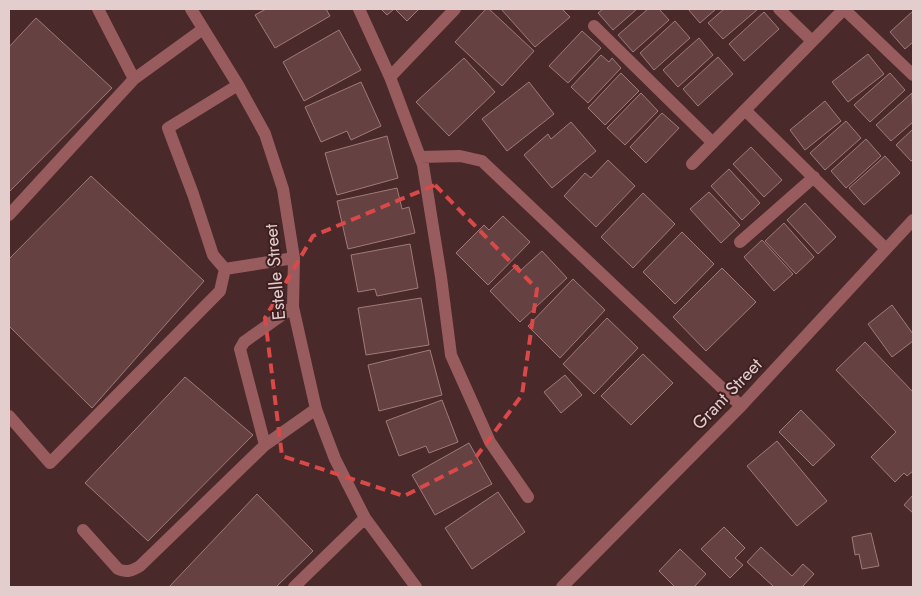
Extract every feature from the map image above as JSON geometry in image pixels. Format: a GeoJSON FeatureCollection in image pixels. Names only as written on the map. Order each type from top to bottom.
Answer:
{"type":"FeatureCollection","features":[{"type":"Feature","properties":{"kind":"street"},"geometry":{"type":"LineString","coordinates":[[98,9],[134,79]]}},
{"type":"Feature","properties":{"kind":"street","name":"Estelle Street"},"geometry":{"type":"LineString","coordinates":[[191,9],[238,85],[265,134],[283,189],[294,258],[293,307],[316,409],[335,459],[365,518],[416,587]]}},
{"type":"Feature","properties":{"kind":"street"},"geometry":{"type":"LineString","coordinates":[[360,9],[390,77],[423,165],[451,354],[490,442],[528,497]]}},
{"type":"Feature","properties":{"kind":"street"},"geometry":{"type":"LineString","coordinates":[[390,77],[455,9]]}},
{"type":"Feature","properties":{"kind":"street"},"geometry":{"type":"LineString","coordinates":[[779,9],[812,41]]}},
{"type":"Feature","properties":{"kind":"street"},"geometry":{"type":"LineString","coordinates":[[692,164],[844,9],[913,75]]}},
{"type":"Feature","properties":{"kind":"street"},"geometry":{"type":"LineString","coordinates":[[594,26],[713,143]]}},
{"type":"Feature","properties":{"kind":"street"},"geometry":{"type":"LineString","coordinates":[[9,215],[134,79],[203,29]]}},
{"type":"Feature","properties":{"kind":"street"},"geometry":{"type":"LineString","coordinates":[[225,269],[212,255],[194,194],[168,128],[238,85]]}},
{"type":"Feature","properties":{"kind":"street"},"geometry":{"type":"LineString","coordinates":[[745,110],[886,249]]}},
{"type":"Feature","properties":{"kind":"street"},"geometry":{"type":"LineString","coordinates":[[420,157],[460,156],[482,161],[741,406]]}},
{"type":"Feature","properties":{"kind":"street"},"geometry":{"type":"LineString","coordinates":[[740,242],[814,177]]}},
{"type":"Feature","properties":{"kind":"street","name":"Grant Street"},"geometry":{"type":"LineString","coordinates":[[562,587],[741,406],[913,220]]}},
{"type":"Feature","properties":{"kind":"street"},"geometry":{"type":"LineString","coordinates":[[225,269],[294,258]]}},
{"type":"Feature","properties":{"kind":"street"},"geometry":{"type":"LineString","coordinates":[[9,416],[50,463],[220,291],[225,269]]}},
{"type":"Feature","properties":{"kind":"street"},"geometry":{"type":"LineString","coordinates":[[265,444],[240,349],[244,342],[293,307]]}},
{"type":"Feature","properties":{"kind":"street"},"geometry":{"type":"LineString","coordinates":[[83,530],[118,569],[132,571],[140,566],[265,444],[316,409]]}},
{"type":"Feature","properties":{"kind":"street"},"geometry":{"type":"LineString","coordinates":[[294,587],[365,518]]}},
{"type":"Feature","properties":{"kind":"highlighted area"},"geometry":{"type":"Polygon","coordinates":[[[435,185],[537,289],[522,395],[473,461],[404,496],[282,456],[265,318],[313,236],[435,185]]]}},
{"type":"Feature","properties":{"kind":"building"},"geometry":{"type":"Polygon","coordinates":[[[266,9],[326,9],[330,16],[275,48],[255,15],[266,9]]]}},
{"type":"Feature","properties":{"kind":"building"},"geometry":{"type":"Polygon","coordinates":[[[381,9],[394,9],[387,15],[381,9]]]}},
{"type":"Feature","properties":{"kind":"building"},"geometry":{"type":"Polygon","coordinates":[[[395,9],[419,9],[407,21],[395,9]]]}},
{"type":"Feature","properties":{"kind":"building"},"geometry":{"type":"Polygon","coordinates":[[[486,9],[489,9],[534,51],[502,86],[455,42],[486,9]]]}},
{"type":"Feature","properties":{"kind":"building"},"geometry":{"type":"Polygon","coordinates":[[[501,9],[562,9],[570,17],[535,47],[501,9]]]}},
{"type":"Feature","properties":{"kind":"building"},"geometry":{"type":"Polygon","coordinates":[[[603,9],[637,9],[613,30],[598,13],[603,9]]]}},
{"type":"Feature","properties":{"kind":"building"},"geometry":{"type":"Polygon","coordinates":[[[648,9],[659,9],[669,20],[633,52],[618,35],[648,9]]]}},
{"type":"Feature","properties":{"kind":"building"},"geometry":{"type":"Polygon","coordinates":[[[688,9],[716,9],[700,23],[688,9]]]}},
{"type":"Feature","properties":{"kind":"building"},"geometry":{"type":"Polygon","coordinates":[[[724,9],[758,9],[723,39],[708,23],[724,9]]]}},
{"type":"Feature","properties":{"kind":"building"},"geometry":{"type":"Polygon","coordinates":[[[913,11],[913,42],[905,49],[890,32],[913,11]]]}},
{"type":"Feature","properties":{"kind":"building"},"geometry":{"type":"Polygon","coordinates":[[[764,12],[779,29],[744,61],[729,44],[764,12]]]}},
{"type":"Feature","properties":{"kind":"building"},"geometry":{"type":"Polygon","coordinates":[[[36,18],[112,88],[9,192],[9,47],[36,18]]]}},
{"type":"Feature","properties":{"kind":"building"},"geometry":{"type":"Polygon","coordinates":[[[675,21],[690,38],[654,70],[640,53],[675,21]]]}},
{"type":"Feature","properties":{"kind":"building"},"geometry":{"type":"Polygon","coordinates":[[[339,30],[361,70],[304,101],[283,62],[339,30]]]}},
{"type":"Feature","properties":{"kind":"building"},"geometry":{"type":"Polygon","coordinates":[[[582,31],[601,48],[568,83],[549,66],[582,31]]]}},
{"type":"Feature","properties":{"kind":"building"},"geometry":{"type":"Polygon","coordinates":[[[699,38],[713,55],[678,87],[663,70],[699,38]]]}},
{"type":"Feature","properties":{"kind":"building"},"geometry":{"type":"Polygon","coordinates":[[[868,54],[884,74],[848,102],[832,82],[868,54]]]}},
{"type":"Feature","properties":{"kind":"building"},"geometry":{"type":"Polygon","coordinates":[[[601,55],[609,62],[612,58],[621,68],[588,103],[571,87],[601,55]]]}},
{"type":"Feature","properties":{"kind":"building"},"geometry":{"type":"Polygon","coordinates":[[[718,57],[733,74],[698,106],[683,89],[718,57]]]}},
{"type":"Feature","properties":{"kind":"building"},"geometry":{"type":"Polygon","coordinates":[[[464,58],[495,92],[449,136],[416,102],[464,58]]]}},
{"type":"Feature","properties":{"kind":"building"},"geometry":{"type":"Polygon","coordinates":[[[621,73],[639,91],[605,125],[588,108],[621,73]]]}},
{"type":"Feature","properties":{"kind":"building"},"geometry":{"type":"Polygon","coordinates":[[[890,73],[905,90],[870,122],[854,105],[890,73]]]}},
{"type":"Feature","properties":{"kind":"building"},"geometry":{"type":"Polygon","coordinates":[[[361,82],[381,126],[351,140],[347,131],[321,142],[305,107],[361,82]]]}},
{"type":"Feature","properties":{"kind":"building"},"geometry":{"type":"Polygon","coordinates":[[[529,82],[554,114],[507,151],[482,119],[529,82]]]}},
{"type":"Feature","properties":{"kind":"building"},"geometry":{"type":"Polygon","coordinates":[[[641,93],[658,111],[625,145],[607,128],[641,93]]]}},
{"type":"Feature","properties":{"kind":"building"},"geometry":{"type":"Polygon","coordinates":[[[912,93],[913,122],[891,141],[876,125],[912,93]]]}},
{"type":"Feature","properties":{"kind":"building"},"geometry":{"type":"Polygon","coordinates":[[[825,101],[841,121],[805,150],[790,130],[825,101]]]}},
{"type":"Feature","properties":{"kind":"building"},"geometry":{"type":"Polygon","coordinates":[[[662,113],[679,128],[646,163],[630,147],[662,113]]]}},
{"type":"Feature","properties":{"kind":"building"},"geometry":{"type":"Polygon","coordinates":[[[846,121],[861,138],[825,170],[810,153],[846,121]]]}},
{"type":"Feature","properties":{"kind":"building"},"geometry":{"type":"Polygon","coordinates":[[[571,122],[596,151],[552,188],[524,155],[548,134],[551,139],[571,122]]]}},
{"type":"Feature","properties":{"kind":"building"},"geometry":{"type":"Polygon","coordinates":[[[913,129],[913,160],[911,161],[896,145],[913,129]]]}},
{"type":"Feature","properties":{"kind":"building"},"geometry":{"type":"Polygon","coordinates":[[[387,136],[398,178],[337,195],[325,153],[387,136]]]}},
{"type":"Feature","properties":{"kind":"building"},"geometry":{"type":"Polygon","coordinates":[[[866,139],[881,156],[846,188],[831,171],[866,139]]]}},
{"type":"Feature","properties":{"kind":"building"},"geometry":{"type":"Polygon","coordinates":[[[751,147],[782,180],[764,197],[733,164],[751,147]]]}},
{"type":"Feature","properties":{"kind":"building"},"geometry":{"type":"Polygon","coordinates":[[[885,156],[900,173],[864,205],[849,188],[885,156]]]}},
{"type":"Feature","properties":{"kind":"building"},"geometry":{"type":"Polygon","coordinates":[[[608,160],[635,186],[596,227],[564,196],[585,173],[591,178],[608,160]]]}},
{"type":"Feature","properties":{"kind":"building"},"geometry":{"type":"Polygon","coordinates":[[[729,169],[760,203],[742,220],[711,186],[729,169]]]}},
{"type":"Feature","properties":{"kind":"building"},"geometry":{"type":"Polygon","coordinates":[[[91,176],[204,281],[92,408],[9,326],[9,259],[91,176]]]}},
{"type":"Feature","properties":{"kind":"building"},"geometry":{"type":"Polygon","coordinates":[[[397,188],[402,209],[409,207],[415,233],[348,249],[337,201],[397,188]]]}},
{"type":"Feature","properties":{"kind":"building"},"geometry":{"type":"Polygon","coordinates":[[[709,192],[740,225],[721,243],[690,209],[709,192]]]}},
{"type":"Feature","properties":{"kind":"building"},"geometry":{"type":"Polygon","coordinates":[[[643,193],[675,224],[633,268],[601,237],[643,193]]]}},
{"type":"Feature","properties":{"kind":"building"},"geometry":{"type":"Polygon","coordinates":[[[805,203],[836,237],[818,254],[787,220],[805,203]]]}},
{"type":"Feature","properties":{"kind":"building"},"geometry":{"type":"Polygon","coordinates":[[[503,216],[530,242],[488,285],[456,253],[484,225],[489,230],[503,216]]]}},
{"type":"Feature","properties":{"kind":"building"},"geometry":{"type":"Polygon","coordinates":[[[784,223],[814,257],[796,274],[765,241],[784,223]]]}},
{"type":"Feature","properties":{"kind":"building"},"geometry":{"type":"Polygon","coordinates":[[[682,232],[714,264],[675,304],[643,272],[682,232]]]}},
{"type":"Feature","properties":{"kind":"building"},"geometry":{"type":"Polygon","coordinates":[[[762,240],[793,274],[774,291],[744,257],[762,240]]]}},
{"type":"Feature","properties":{"kind":"building"},"geometry":{"type":"Polygon","coordinates":[[[410,244],[418,288],[377,296],[375,289],[358,292],[351,255],[410,244]]]}},
{"type":"Feature","properties":{"kind":"building"},"geometry":{"type":"Polygon","coordinates":[[[542,251],[567,278],[520,322],[490,291],[517,265],[521,270],[542,251]]]}},
{"type":"Feature","properties":{"kind":"building"},"geometry":{"type":"Polygon","coordinates":[[[722,268],[756,302],[706,351],[673,317],[722,268]]]}},
{"type":"Feature","properties":{"kind":"building"},"geometry":{"type":"Polygon","coordinates":[[[573,279],[605,310],[560,358],[528,326],[573,279]]]}},
{"type":"Feature","properties":{"kind":"building"},"geometry":{"type":"Polygon","coordinates":[[[421,298],[429,345],[366,355],[358,308],[421,298]]]}},
{"type":"Feature","properties":{"kind":"building"},"geometry":{"type":"Polygon","coordinates":[[[892,305],[913,334],[913,341],[892,357],[868,324],[892,305]]]}},
{"type":"Feature","properties":{"kind":"building"},"geometry":{"type":"Polygon","coordinates":[[[607,318],[638,348],[594,394],[563,364],[607,318]]]}},
{"type":"Feature","properties":{"kind":"building"},"geometry":{"type":"Polygon","coordinates":[[[865,342],[913,392],[913,471],[907,476],[904,473],[895,482],[871,457],[896,432],[836,370],[865,342]]]}},
{"type":"Feature","properties":{"kind":"building"},"geometry":{"type":"Polygon","coordinates":[[[430,350],[442,395],[379,411],[368,365],[430,350]]]}},
{"type":"Feature","properties":{"kind":"building"},"geometry":{"type":"Polygon","coordinates":[[[643,354],[673,383],[631,425],[601,396],[643,354]]]}},
{"type":"Feature","properties":{"kind":"building"},"geometry":{"type":"Polygon","coordinates":[[[565,375],[582,395],[561,413],[544,392],[565,375]]]}},
{"type":"Feature","properties":{"kind":"building"},"geometry":{"type":"Polygon","coordinates":[[[185,377],[253,435],[148,541],[85,483],[185,377]]]}},
{"type":"Feature","properties":{"kind":"building"},"geometry":{"type":"Polygon","coordinates":[[[442,400],[458,442],[429,453],[426,446],[399,456],[386,421],[442,400]]]}},
{"type":"Feature","properties":{"kind":"building"},"geometry":{"type":"Polygon","coordinates":[[[801,410],[835,445],[813,466],[779,432],[801,410]]]}},
{"type":"Feature","properties":{"kind":"building"},"geometry":{"type":"Polygon","coordinates":[[[777,441],[827,501],[797,526],[747,466],[777,441]]]}},
{"type":"Feature","properties":{"kind":"building"},"geometry":{"type":"Polygon","coordinates":[[[469,443],[492,484],[435,515],[412,475],[469,443]]]}},
{"type":"Feature","properties":{"kind":"building"},"geometry":{"type":"Polygon","coordinates":[[[498,492],[525,532],[472,569],[445,528],[498,492]]]}},
{"type":"Feature","properties":{"kind":"building"},"geometry":{"type":"Polygon","coordinates":[[[257,494],[313,551],[276,587],[169,587],[257,494]]]}},
{"type":"Feature","properties":{"kind":"building"},"geometry":{"type":"Polygon","coordinates":[[[913,495],[913,513],[904,505],[913,495]]]}},
{"type":"Feature","properties":{"kind":"building"},"geometry":{"type":"Polygon","coordinates":[[[724,527],[745,548],[735,558],[743,565],[730,578],[701,549],[724,527]]]}},
{"type":"Feature","properties":{"kind":"building"},"geometry":{"type":"Polygon","coordinates":[[[871,533],[879,566],[862,569],[859,554],[855,555],[852,537],[871,533]]]}},
{"type":"Feature","properties":{"kind":"building"},"geometry":{"type":"Polygon","coordinates":[[[761,547],[792,576],[803,564],[814,574],[802,587],[774,587],[747,562],[761,547]]]}},
{"type":"Feature","properties":{"kind":"building"},"geometry":{"type":"Polygon","coordinates":[[[680,549],[706,574],[694,587],[675,587],[659,571],[680,549]]]}}]}
